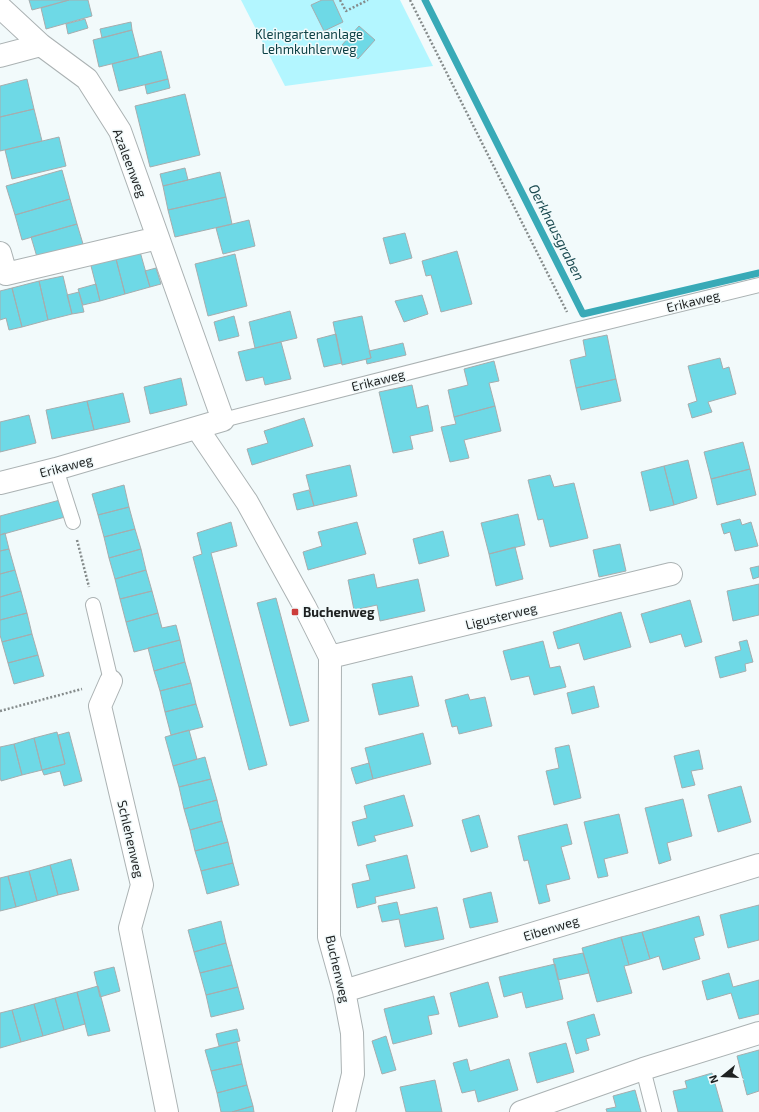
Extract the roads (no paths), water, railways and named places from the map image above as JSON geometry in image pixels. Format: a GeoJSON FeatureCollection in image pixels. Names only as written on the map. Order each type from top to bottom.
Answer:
{"type":"FeatureCollection","features":[{"type":"Feature","properties":{"kind":"street","name":"Azaleenweg"},"geometry":{"type":"LineString","coordinates":[[0,7],[41,45],[88,79],[120,131],[223,420]]}},
{"type":"Feature","properties":{"kind":"street"},"geometry":{"type":"LineString","coordinates":[[0,56],[41,45]]}},
{"type":"Feature","properties":{"kind":"street"},"geometry":{"type":"LineString","coordinates":[[0,253],[6,274],[158,238]]}},
{"type":"Feature","properties":{"kind":"street","name":"Erikaweg"},"geometry":{"type":"LineString","coordinates":[[0,483],[56,469],[223,420]]}},
{"type":"Feature","properties":{"kind":"street","name":"Buchenweg"},"geometry":{"type":"LineString","coordinates":[[197,428],[247,502],[305,606],[330,657],[329,937],[344,991],[352,1033],[353,1074],[344,1112]]}},
{"type":"Feature","properties":{"kind":"street","name":"Ligusterweg"},"geometry":{"type":"LineString","coordinates":[[330,657],[671,574]]}},
{"type":"Feature","properties":{"kind":"street","name":"Schlehenweg"},"geometry":{"type":"LineString","coordinates":[[111,681],[100,706],[142,885],[130,928],[167,1112]]}},
{"type":"Feature","properties":{"kind":"street","name":"Eibenweg"},"geometry":{"type":"LineString","coordinates":[[344,991],[759,866]]}},
{"type":"Feature","properties":{"kind":"street"},"geometry":{"type":"LineString","coordinates":[[520,1112],[643,1069],[759,1033]]}},
{"type":"Feature","properties":{"kind":"lane","name":"Erikaweg"},"geometry":{"type":"LineString","coordinates":[[223,420],[575,330],[759,285]]}},
{"type":"Feature","properties":{"kind":"lane"},"geometry":{"type":"LineString","coordinates":[[56,469],[73,522]]}},
{"type":"Feature","properties":{"kind":"lane"},"geometry":{"type":"LineString","coordinates":[[93,605],[111,681]]}},
{"type":"Feature","properties":{"kind":"lane"},"geometry":{"type":"LineString","coordinates":[[643,1069],[654,1112]]}},
{"type":"Feature","properties":{"kind":"waterway","name":"Oerkhausgraben"},"geometry":{"type":"LineString","coordinates":[[425,0],[583,314],[759,273]]}},
{"type":"Feature","properties":{"kind":"place","name":"Buchenweg"},"geometry":{"type":"Point","coordinates":[295,612]}},
{"type":"Feature","properties":{"kind":"park label","name":"Kleingartenanlage Lehmkuhlerweg"},"geometry":{"type":"Point","coordinates":[309,42]}}]}
